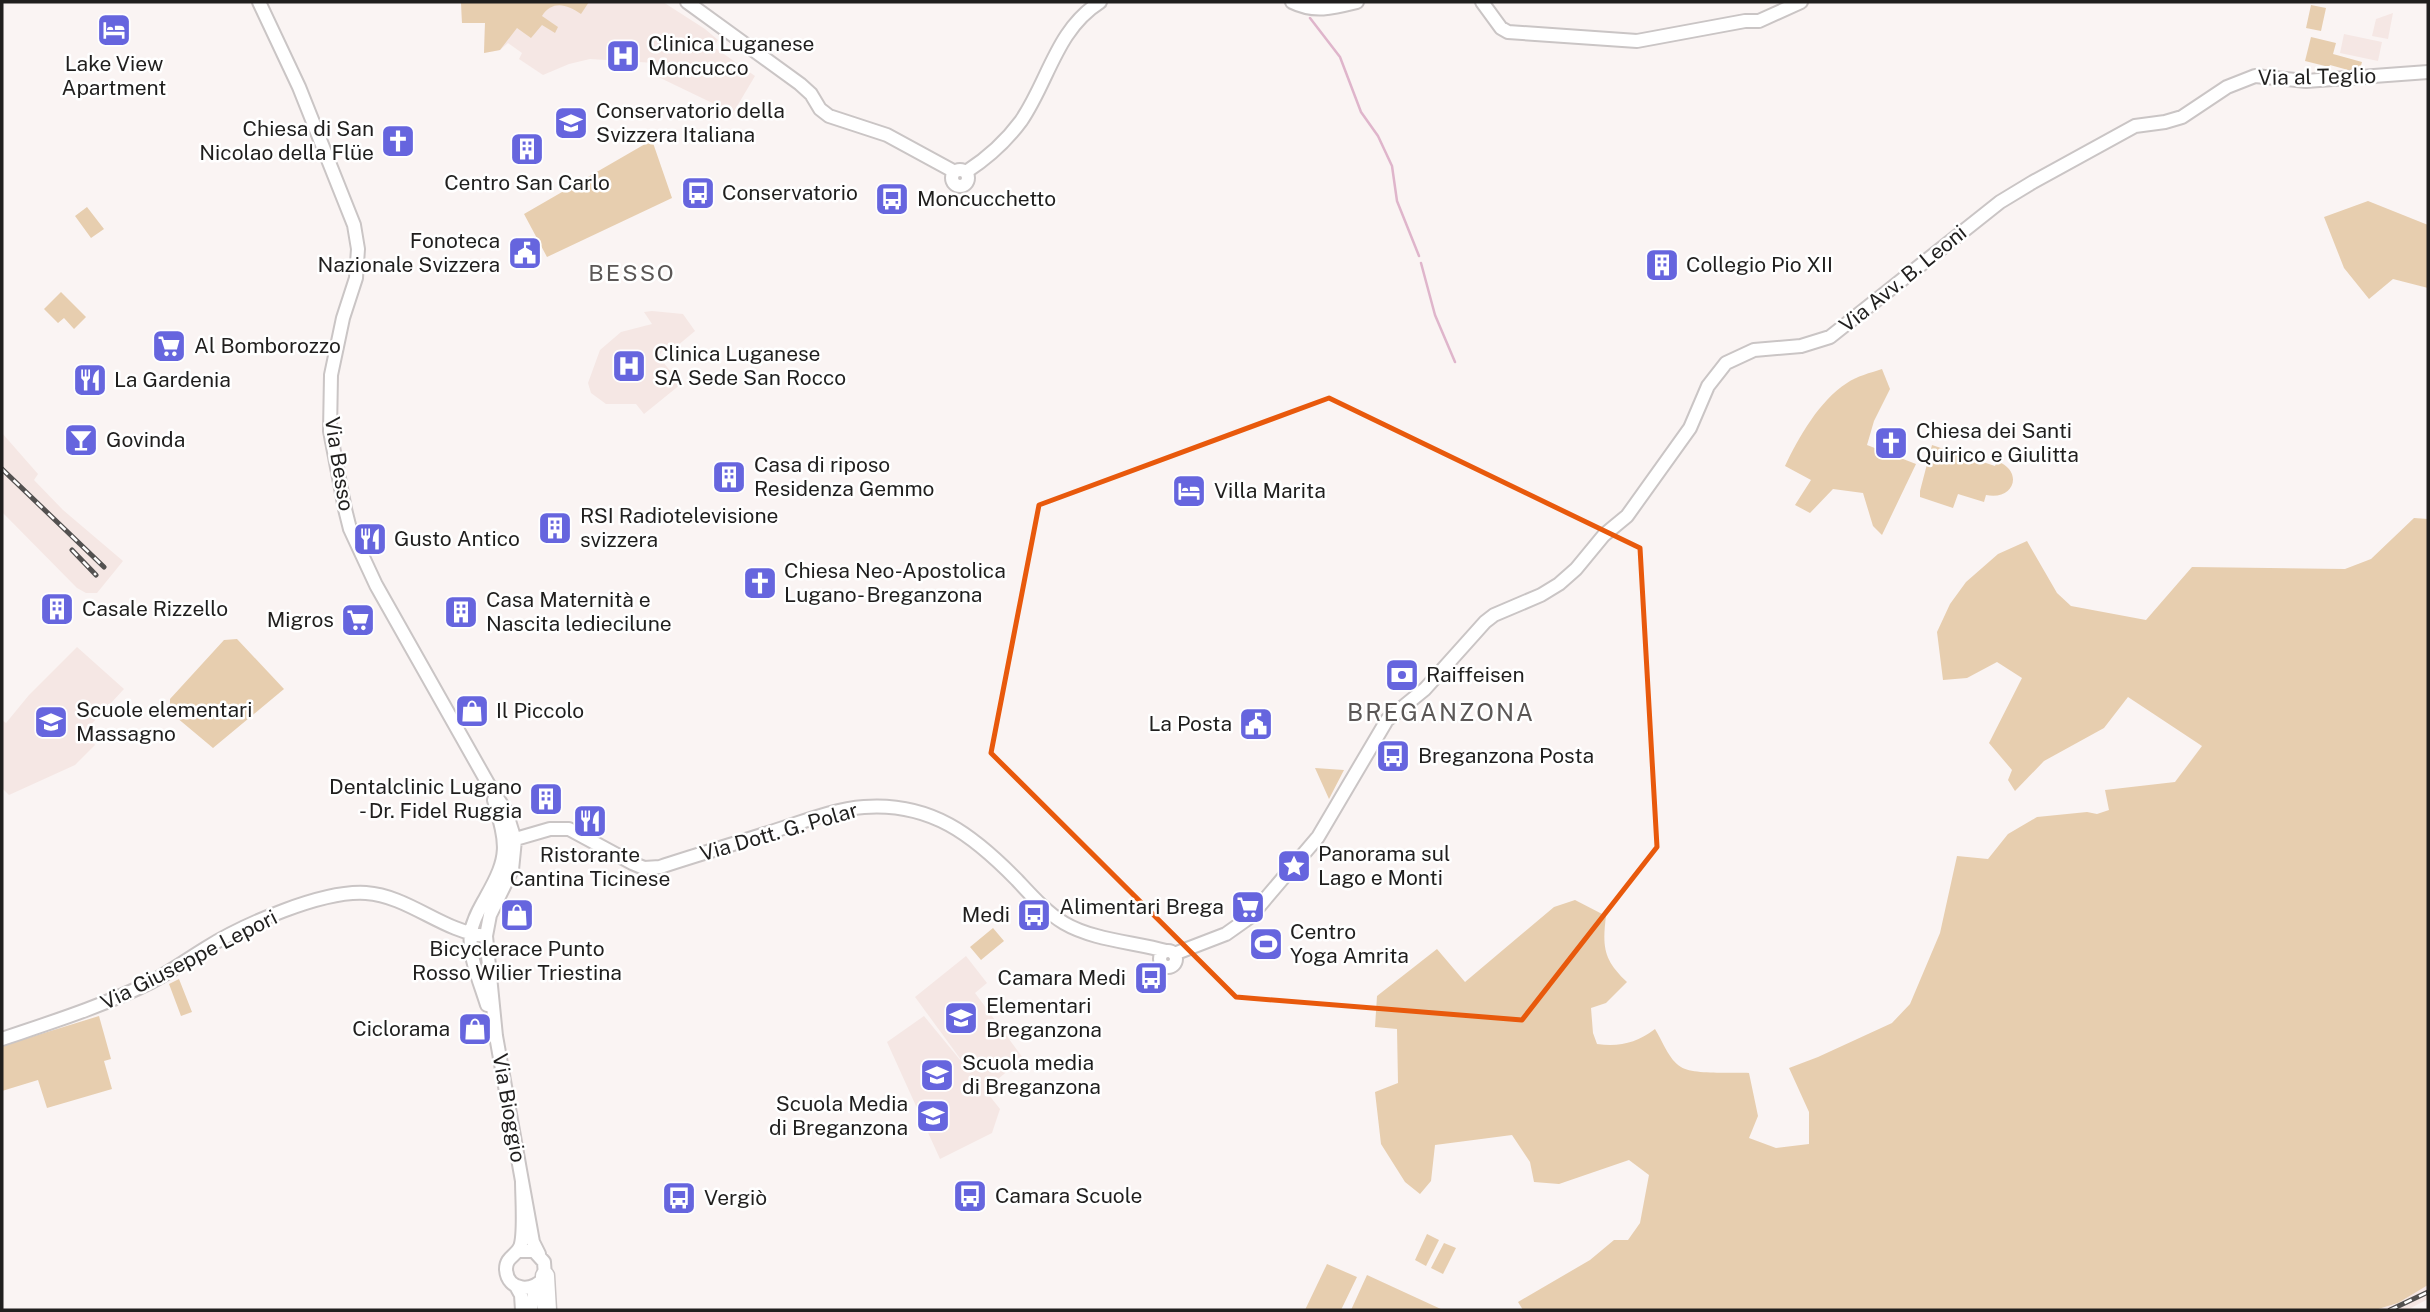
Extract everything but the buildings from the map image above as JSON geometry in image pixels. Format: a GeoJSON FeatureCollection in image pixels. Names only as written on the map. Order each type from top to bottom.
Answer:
{"type":"FeatureCollection","features":[{"type":"Feature","properties":{"kind":"highway"},"geometry":{"type":"LineString","coordinates":[[540,1281],[547,1310]]}},
{"type":"Feature","properties":{"kind":"street","name":"Via Besso"},"geometry":{"type":"LineString","coordinates":[[260,2],[299,87],[354,225],[357,239],[359,255],[356,278],[343,318],[331,375],[330,431],[350,529],[376,585],[506,811],[512,870],[490,915],[486,936]]}},
{"type":"Feature","properties":{"kind":"street"},"geometry":{"type":"LineString","coordinates":[[687,2],[800,84],[829,116],[887,135],[960,172],[1005,139],[1021,120],[1064,37],[1074,23],[1100,2]]}},
{"type":"Feature","properties":{"kind":"street"},"geometry":{"type":"LineString","coordinates":[[1292,2],[1316,10],[1357,2]]}},
{"type":"Feature","properties":{"kind":"street"},"geometry":{"type":"LineString","coordinates":[[1482,2],[1501,28],[1512,33],[1648,40],[1745,21],[1759,21],[1801,2]]}},
{"type":"Feature","properties":{"kind":"street","name":"Via al Teglio"},"geometry":{"type":"LineString","coordinates":[[2135,126],[2182,117],[2227,87],[2255,76],[2306,81],[2428,72]]}},
{"type":"Feature","properties":{"kind":"street","name":"Via Avv. B. Leoni"},"geometry":{"type":"LineString","coordinates":[[1425,688],[1485,622],[1559,584],[1576,569],[1598,541],[1627,516],[1690,428],[1708,386],[1726,363],[1754,350],[1801,346],[1830,337],[2000,202],[2135,126]]}},
{"type":"Feature","properties":{"kind":"street","name":"Via Dott. G. Polar"},"geometry":{"type":"LineString","coordinates":[[510,841],[550,829],[569,829],[632,863],[644,867],[660,867],[830,813],[863,807],[907,810],[945,822],[965,832],[986,848],[1044,907],[1065,924],[1170,953],[1226,934],[1250,917],[1318,837],[1391,717],[1425,688]]}},
{"type":"Feature","properties":{"kind":"street"},"geometry":{"type":"LineString","coordinates":[[471,934],[476,916],[499,873],[510,841]]}},
{"type":"Feature","properties":{"kind":"street","name":"Via Giuseppe Lepori"},"geometry":{"type":"LineString","coordinates":[[2,1039],[114,1000],[154,981],[239,930],[304,904],[347,893],[392,898],[471,934],[486,936]]}},
{"type":"Feature","properties":{"kind":"street","name":"Via Bioggio"},"geometry":{"type":"LineString","coordinates":[[471,934],[474,962],[496,1035]]}},
{"type":"Feature","properties":{"kind":"street","name":"Via Bioggio"},"geometry":{"type":"LineString","coordinates":[[486,936],[496,1035],[534,1242],[544,1262],[540,1281],[531,1296],[531,1310]]}},
{"type":"Feature","properties":{"kind":"street","name":"Via Giuseppe Lepori"},"geometry":{"type":"LineString","coordinates":[[2,1033],[52,1022]]}},
{"type":"Feature","properties":{"kind":"street","name":"Via Bioggio"},"geometry":{"type":"LineString","coordinates":[[522,1181],[522,1239],[519,1251],[511,1256],[506,1266],[508,1278],[521,1294],[522,1310]]}},
{"type":"Feature","properties":{"kind":"street"},"geometry":{"type":"LineString","coordinates":[[519,1251],[529,1250],[539,1254]]}},
{"type":"Feature","properties":{"kind":"street"},"geometry":{"type":"LineString","coordinates":[[516,1286],[522,1289],[540,1281]]}},
{"type":"Feature","properties":{"kind":"highlighted area"},"geometry":{"type":"Polygon","coordinates":[[[1329,398],[1640,548],[1657,847],[1522,1020],[1236,997],[991,753],[1039,505],[1329,398]]]}},
{"type":"Feature","properties":{"kind":"shaded area","name":"Clinica Luganese Moncucco"},"geometry":{"type":"Polygon","coordinates":[[[461,2],[663,2],[705,29],[718,40],[714,47],[755,76],[733,113],[650,73],[655,63],[590,59],[543,75],[519,59],[522,53],[508,43],[500,50],[484,53],[485,23],[462,23],[461,2]]]}},
{"type":"Feature","properties":{"kind":"shaded area"},"geometry":{"type":"Polygon","coordinates":[[[461,2],[589,2],[581,14],[560,5],[546,11],[542,16],[558,27],[555,33],[542,25],[531,38],[517,28],[500,50],[484,53],[485,23],[462,23],[461,2]]]}},
{"type":"Feature","properties":{"kind":"shaded area"},"geometry":{"type":"Polygon","coordinates":[[[2311,5],[2326,8],[2321,31],[2306,28],[2311,5]]]}},
{"type":"Feature","properties":{"kind":"shaded area"},"geometry":{"type":"Polygon","coordinates":[[[2393,13],[2388,39],[2372,36],[2376,19],[2393,13]]]}},
{"type":"Feature","properties":{"kind":"shaded area"},"geometry":{"type":"Polygon","coordinates":[[[2344,34],[2382,42],[2378,61],[2340,53],[2344,34]]]}},
{"type":"Feature","properties":{"kind":"shaded area"},"geometry":{"type":"Polygon","coordinates":[[[2311,37],[2336,43],[2333,54],[2362,62],[2359,73],[2305,61],[2311,37]]]}},
{"type":"Feature","properties":{"kind":"shaded area"},"geometry":{"type":"Polygon","coordinates":[[[652,140],[672,198],[547,257],[524,214],[652,140]]]}},
{"type":"Feature","properties":{"kind":"shaded area"},"geometry":{"type":"Polygon","coordinates":[[[2368,201],[2428,225],[2428,288],[2393,279],[2369,299],[2344,268],[2324,217],[2368,201]]]}},
{"type":"Feature","properties":{"kind":"shaded area"},"geometry":{"type":"Polygon","coordinates":[[[87,207],[104,229],[91,238],[75,216],[87,207]]]}},
{"type":"Feature","properties":{"kind":"shaded area"},"geometry":{"type":"Polygon","coordinates":[[[61,292],[86,317],[74,329],[64,318],[58,323],[44,309],[61,292]]]}},
{"type":"Feature","properties":{"kind":"shaded area","name":"Clinica Luganese SA Sede San Rocco"},"geometry":{"type":"Polygon","coordinates":[[[644,312],[683,314],[695,331],[671,351],[668,346],[658,356],[681,384],[644,414],[636,404],[606,404],[591,393],[588,383],[600,350],[621,332],[652,324],[644,312]]]}},
{"type":"Feature","properties":{"kind":"shaded area"},"geometry":{"type":"Polygon","coordinates":[[[1882,369],[1890,389],[1874,421],[1867,445],[1916,464],[1882,535],[1873,526],[1863,493],[1833,489],[1810,513],[1795,505],[1811,480],[1785,466],[1803,432],[1827,399],[1851,381],[1882,369]]]}},
{"type":"Feature","properties":{"kind":"shaded area"},"geometry":{"type":"Polygon","coordinates":[[[2,433],[38,474],[34,480],[63,510],[123,561],[97,593],[86,593],[77,588],[2,512],[2,433]]]}},
{"type":"Feature","properties":{"kind":"shaded area"},"geometry":{"type":"Polygon","coordinates":[[[1932,445],[1995,466],[1997,461],[2006,466],[2013,478],[2009,490],[1995,496],[1986,495],[1984,502],[1958,494],[1953,508],[1920,497],[1932,445]]]}},
{"type":"Feature","properties":{"kind":"shaded area"},"geometry":{"type":"Polygon","coordinates":[[[2414,518],[2428,519],[2428,1285],[2398,1303],[2375,1310],[1523,1310],[1518,1302],[1590,1260],[1614,1240],[1628,1240],[1640,1223],[1649,1175],[1629,1160],[1559,1184],[1534,1182],[1530,1162],[1512,1135],[1435,1145],[1431,1181],[1420,1194],[1405,1182],[1381,1144],[1375,1092],[1398,1083],[1397,1029],[1375,1027],[1377,996],[1437,949],[1465,982],[1554,907],[1575,900],[1606,916],[1606,953],[1613,967],[1627,982],[1606,1003],[1591,1008],[1593,1033],[1597,1044],[1627,1043],[1655,1029],[1669,1055],[1687,1070],[1749,1073],[1758,1116],[1749,1138],[1776,1148],[1809,1144],[1809,1112],[1789,1068],[1892,1023],[1910,1004],[1940,933],[1957,856],[1988,859],[2008,834],[2037,817],[2087,812],[2097,814],[2109,810],[2105,790],[2175,782],[2202,746],[2128,697],[2104,728],[2044,761],[2015,791],[2008,780],[2012,770],[1989,743],[2022,678],[1997,662],[1967,678],[1943,680],[1937,632],[1950,604],[1966,582],[1998,554],[2027,541],[2057,593],[2071,606],[2146,620],[2192,567],[2345,569],[2371,559],[2414,518]]]}},
{"type":"Feature","properties":{"kind":"shaded area"},"geometry":{"type":"Polygon","coordinates":[[[237,639],[284,689],[213,748],[170,712],[170,699],[224,640],[237,639]]]}},
{"type":"Feature","properties":{"kind":"shaded area","name":"Scuole elementari Massagno"},"geometry":{"type":"Polygon","coordinates":[[[77,647],[124,689],[85,731],[95,745],[75,765],[9,795],[2,788],[2,720],[6,723],[29,695],[77,647]]]}},
{"type":"Feature","properties":{"kind":"shaded area"},"geometry":{"type":"Polygon","coordinates":[[[1315,768],[1344,770],[1329,799],[1315,768]]]}},
{"type":"Feature","properties":{"kind":"shaded area"},"geometry":{"type":"Polygon","coordinates":[[[993,928],[1004,941],[981,960],[970,947],[993,928]]]}},
{"type":"Feature","properties":{"kind":"shaded area"},"geometry":{"type":"Polygon","coordinates":[[[966,956],[987,983],[975,993],[1023,1058],[985,1090],[1000,1109],[992,1133],[940,1159],[887,1042],[924,1016],[970,1072],[915,997],[966,956]]]}},
{"type":"Feature","properties":{"kind":"shaded area"},"geometry":{"type":"Polygon","coordinates":[[[179,979],[192,1012],[181,1016],[169,984],[179,979]]]}},
{"type":"Feature","properties":{"kind":"shaded area"},"geometry":{"type":"Polygon","coordinates":[[[99,1016],[111,1059],[104,1061],[112,1089],[47,1108],[38,1080],[2,1091],[2,1046],[99,1016]]]}},
{"type":"Feature","properties":{"kind":"shaded area"},"geometry":{"type":"Polygon","coordinates":[[[1427,1234],[1439,1240],[1426,1266],[1415,1260],[1427,1234]]]}},
{"type":"Feature","properties":{"kind":"shaded area"},"geometry":{"type":"Polygon","coordinates":[[[1444,1243],[1456,1248],[1443,1274],[1431,1268],[1444,1243]]]}},
{"type":"Feature","properties":{"kind":"shaded area"},"geometry":{"type":"Polygon","coordinates":[[[1327,1264],[1357,1277],[1341,1310],[1305,1310],[1327,1264]]]}},
{"type":"Feature","properties":{"kind":"shaded area"},"geometry":{"type":"Polygon","coordinates":[[[1367,1275],[1443,1310],[1351,1310],[1367,1275]]]}},
{"type":"Feature","properties":{"kind":"shaded area"},"geometry":{"type":"Polygon","coordinates":[[[2428,1285],[2428,1299],[2407,1310],[2375,1310],[2398,1303],[2428,1285]]]}},
{"type":"Feature","properties":{"kind":"waterway"},"geometry":{"type":"LineString","coordinates":[[1310,18],[1340,57],[1361,112],[1378,136],[1392,166],[1397,201],[1419,256]]}},
{"type":"Feature","properties":{"kind":"waterway"},"geometry":{"type":"LineString","coordinates":[[1421,263],[1435,315],[1455,362]]}},
{"type":"Feature","properties":{"kind":"railway"},"geometry":{"type":"LineString","coordinates":[[2,469],[104,567]]}},
{"type":"Feature","properties":{"kind":"railway"},"geometry":{"type":"LineString","coordinates":[[72,550],[96,575]]}},
{"type":"Feature","properties":{"kind":"railway"},"geometry":{"type":"LineString","coordinates":[[2390,1310],[2428,1292]]}},
{"type":"Feature","properties":{"kind":"place","name":"Lake View Apartment"},"geometry":{"type":"Point","coordinates":[114,30]}},
{"type":"Feature","properties":{"kind":"place","name":"Clinica Luganese Moncucco"},"geometry":{"type":"Point","coordinates":[623,56]}},
{"type":"Feature","properties":{"kind":"place","name":"Conservatorio della Svizzera Italiana"},"geometry":{"type":"Point","coordinates":[571,123]}},
{"type":"Feature","properties":{"kind":"place","name":"Chiesa di San Nicolao della Flüe"},"geometry":{"type":"Point","coordinates":[398,141]}},
{"type":"Feature","properties":{"kind":"place","name":"Centro San Carlo"},"geometry":{"type":"Point","coordinates":[527,149]}},
{"type":"Feature","properties":{"kind":"place","name":"Conservatorio"},"geometry":{"type":"Point","coordinates":[698,193]}},
{"type":"Feature","properties":{"kind":"place","name":"Moncucchetto"},"geometry":{"type":"Point","coordinates":[892,199]}},
{"type":"Feature","properties":{"kind":"place","name":"Fonoteca Nazionale Svizzera"},"geometry":{"type":"Point","coordinates":[525,253]}},
{"type":"Feature","properties":{"kind":"place","name":"Collegio Pio XII"},"geometry":{"type":"Point","coordinates":[1662,265]}},
{"type":"Feature","properties":{"kind":"place","name":"Al Bomborozzo"},"geometry":{"type":"Point","coordinates":[169,346]}},
{"type":"Feature","properties":{"kind":"place","name":"Clinica Luganese SA Sede San Rocco"},"geometry":{"type":"Point","coordinates":[629,366]}},
{"type":"Feature","properties":{"kind":"place","name":"La Gardenia"},"geometry":{"type":"Point","coordinates":[90,380]}},
{"type":"Feature","properties":{"kind":"place","name":"Govinda"},"geometry":{"type":"Point","coordinates":[81,440]}},
{"type":"Feature","properties":{"kind":"place","name":"Chiesa dei Santi Quirico e Giulitta"},"geometry":{"type":"Point","coordinates":[1891,443]}},
{"type":"Feature","properties":{"kind":"place","name":"Casa di riposo Residenza Gemmo"},"geometry":{"type":"Point","coordinates":[729,477]}},
{"type":"Feature","properties":{"kind":"place","name":"Villa Marita"},"geometry":{"type":"Point","coordinates":[1189,491]}},
{"type":"Feature","properties":{"kind":"place","name":"RSI Radiotelevisione svizzera"},"geometry":{"type":"Point","coordinates":[555,528]}},
{"type":"Feature","properties":{"kind":"place","name":"Gusto Antico"},"geometry":{"type":"Point","coordinates":[370,539]}},
{"type":"Feature","properties":{"kind":"place","name":"Chiesa Neo-Apostolica Lugano- Breganzona"},"geometry":{"type":"Point","coordinates":[760,583]}},
{"type":"Feature","properties":{"kind":"place","name":"Casale Rizzello"},"geometry":{"type":"Point","coordinates":[57,609]}},
{"type":"Feature","properties":{"kind":"place","name":"Casa Maternità e Nascita lediecilune"},"geometry":{"type":"Point","coordinates":[461,612]}},
{"type":"Feature","properties":{"kind":"place","name":"Migros"},"geometry":{"type":"Point","coordinates":[358,620]}},
{"type":"Feature","properties":{"kind":"place","name":"Raiffeisen"},"geometry":{"type":"Point","coordinates":[1402,675]}},
{"type":"Feature","properties":{"kind":"place","name":"Il Piccolo"},"geometry":{"type":"Point","coordinates":[472,711]}},
{"type":"Feature","properties":{"kind":"place","name":"Scuole elementari Massagno"},"geometry":{"type":"Point","coordinates":[51,722]}},
{"type":"Feature","properties":{"kind":"place","name":"La Posta"},"geometry":{"type":"Point","coordinates":[1256,724]}},
{"type":"Feature","properties":{"kind":"place","name":"Breganzona Posta"},"geometry":{"type":"Point","coordinates":[1393,756]}},
{"type":"Feature","properties":{"kind":"place","name":"Dentalclinic Lugano - Dr. Fidel Ruggia"},"geometry":{"type":"Point","coordinates":[546,799]}},
{"type":"Feature","properties":{"kind":"place","name":"Ristorante Cantina Ticinese"},"geometry":{"type":"Point","coordinates":[590,821]}},
{"type":"Feature","properties":{"kind":"place","name":"Panorama sul Lago e Monti"},"geometry":{"type":"Point","coordinates":[1294,866]}},
{"type":"Feature","properties":{"kind":"place","name":"Alimentari Brega"},"geometry":{"type":"Point","coordinates":[1248,907]}},
{"type":"Feature","properties":{"kind":"place","name":"Bicyclerace Punto Rosso Wilier Triestina"},"geometry":{"type":"Point","coordinates":[517,915]}},
{"type":"Feature","properties":{"kind":"place","name":"Medi"},"geometry":{"type":"Point","coordinates":[1034,915]}},
{"type":"Feature","properties":{"kind":"place","name":"Centro Yoga Amrita"},"geometry":{"type":"Point","coordinates":[1266,944]}},
{"type":"Feature","properties":{"kind":"place","name":"Camara Medi"},"geometry":{"type":"Point","coordinates":[1151,978]}},
{"type":"Feature","properties":{"kind":"place","name":"Elementari Breganzona"},"geometry":{"type":"Point","coordinates":[961,1018]}},
{"type":"Feature","properties":{"kind":"place","name":"Ciclorama"},"geometry":{"type":"Point","coordinates":[475,1029]}},
{"type":"Feature","properties":{"kind":"place","name":"Scuola media di Breganzona"},"geometry":{"type":"Point","coordinates":[937,1075]}},
{"type":"Feature","properties":{"kind":"place","name":"Scuola Media di Breganzona"},"geometry":{"type":"Point","coordinates":[933,1116]}},
{"type":"Feature","properties":{"kind":"place","name":"Camara Scuole"},"geometry":{"type":"Point","coordinates":[970,1196]}},
{"type":"Feature","properties":{"kind":"place","name":"Vergiò"},"geometry":{"type":"Point","coordinates":[679,1198]}},
{"type":"Feature","properties":{"kind":"district","name":"BESSO"},"geometry":{"type":"Point","coordinates":[632,273]}},
{"type":"Feature","properties":{"kind":"district","name":"BREGANZONA"},"geometry":{"type":"Point","coordinates":[1441,713]}}]}
